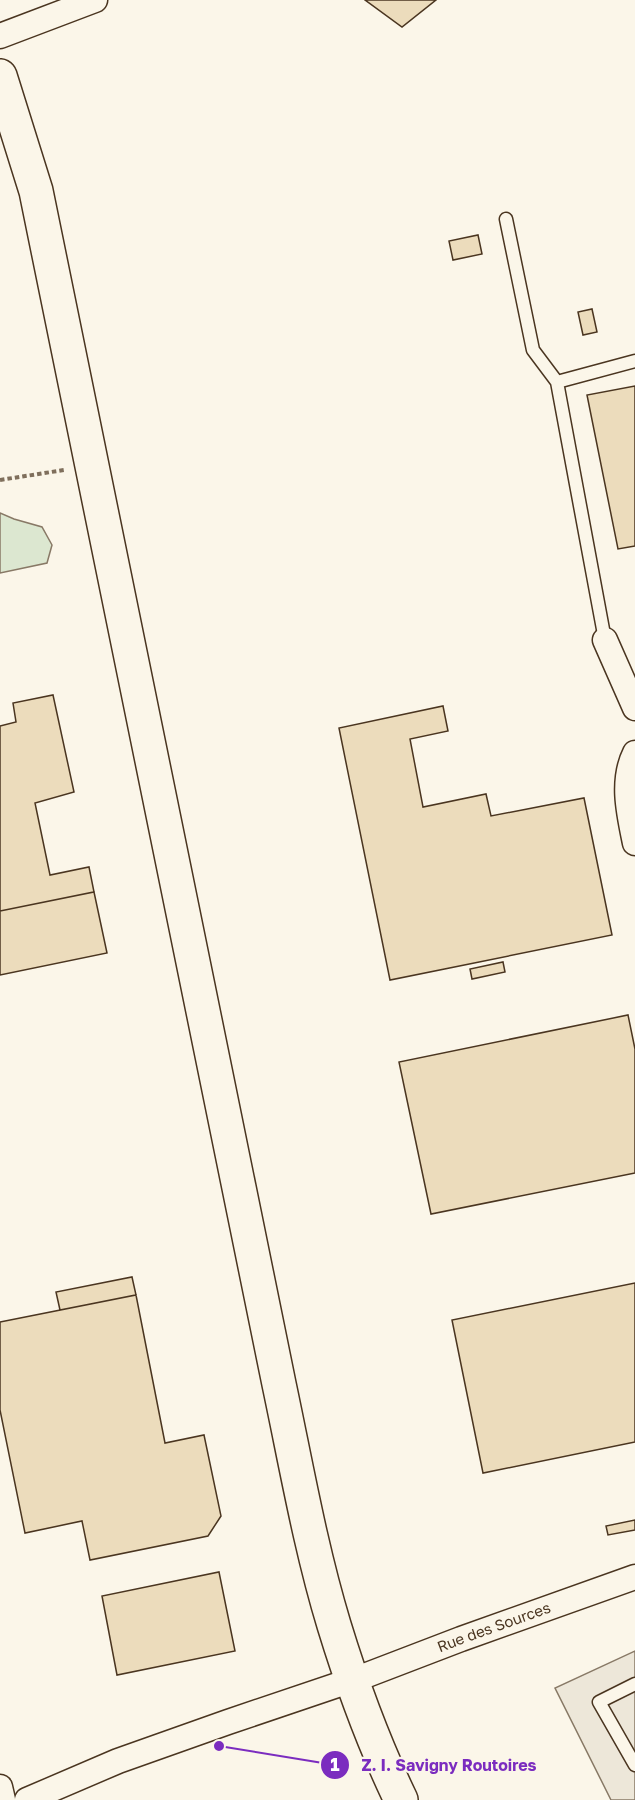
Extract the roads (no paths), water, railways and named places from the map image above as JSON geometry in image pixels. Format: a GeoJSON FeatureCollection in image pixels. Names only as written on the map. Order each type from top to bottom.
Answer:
{"type":"FeatureCollection","features":[{"type":"Feature","properties":{"kind":"street"},"geometry":{"type":"LineString","coordinates":[[0,36],[95,0]]}},
{"type":"Feature","properties":{"kind":"street"},"geometry":{"type":"LineString","coordinates":[[0,76],[36,190],[316,1559],[334,1626],[353,1680],[401,1800]]}},
{"type":"Feature","properties":{"kind":"street"},"geometry":{"type":"LineString","coordinates":[[604,640],[635,708]]}},
{"type":"Feature","properties":{"kind":"street"},"geometry":{"type":"LineString","coordinates":[[635,753],[628,781],[628,809],[635,843]]}},
{"type":"Feature","properties":{"kind":"street","name":"Rue des Sources"},"geometry":{"type":"LineString","coordinates":[[27,1800],[118,1761],[353,1680],[635,1577]]}},
{"type":"Feature","properties":{"kind":"street"},"geometry":{"type":"LineString","coordinates":[[0,1787],[3,1800]]}},
{"type":"Feature","properties":{"kind":"lane"},"geometry":{"type":"LineString","coordinates":[[506,219],[533,350],[557,382],[604,640]]}},
{"type":"Feature","properties":{"kind":"lane"},"geometry":{"type":"LineString","coordinates":[[557,382],[635,362]]}},
{"type":"Feature","properties":{"kind":"lane"},"geometry":{"type":"LineString","coordinates":[[635,1684],[599,1702],[635,1765]]}},
{"type":"Feature","properties":{"kind":"place","name":"Z. I. Savigny Routoires"},"geometry":{"type":"Point","coordinates":[219,1746]}}]}
